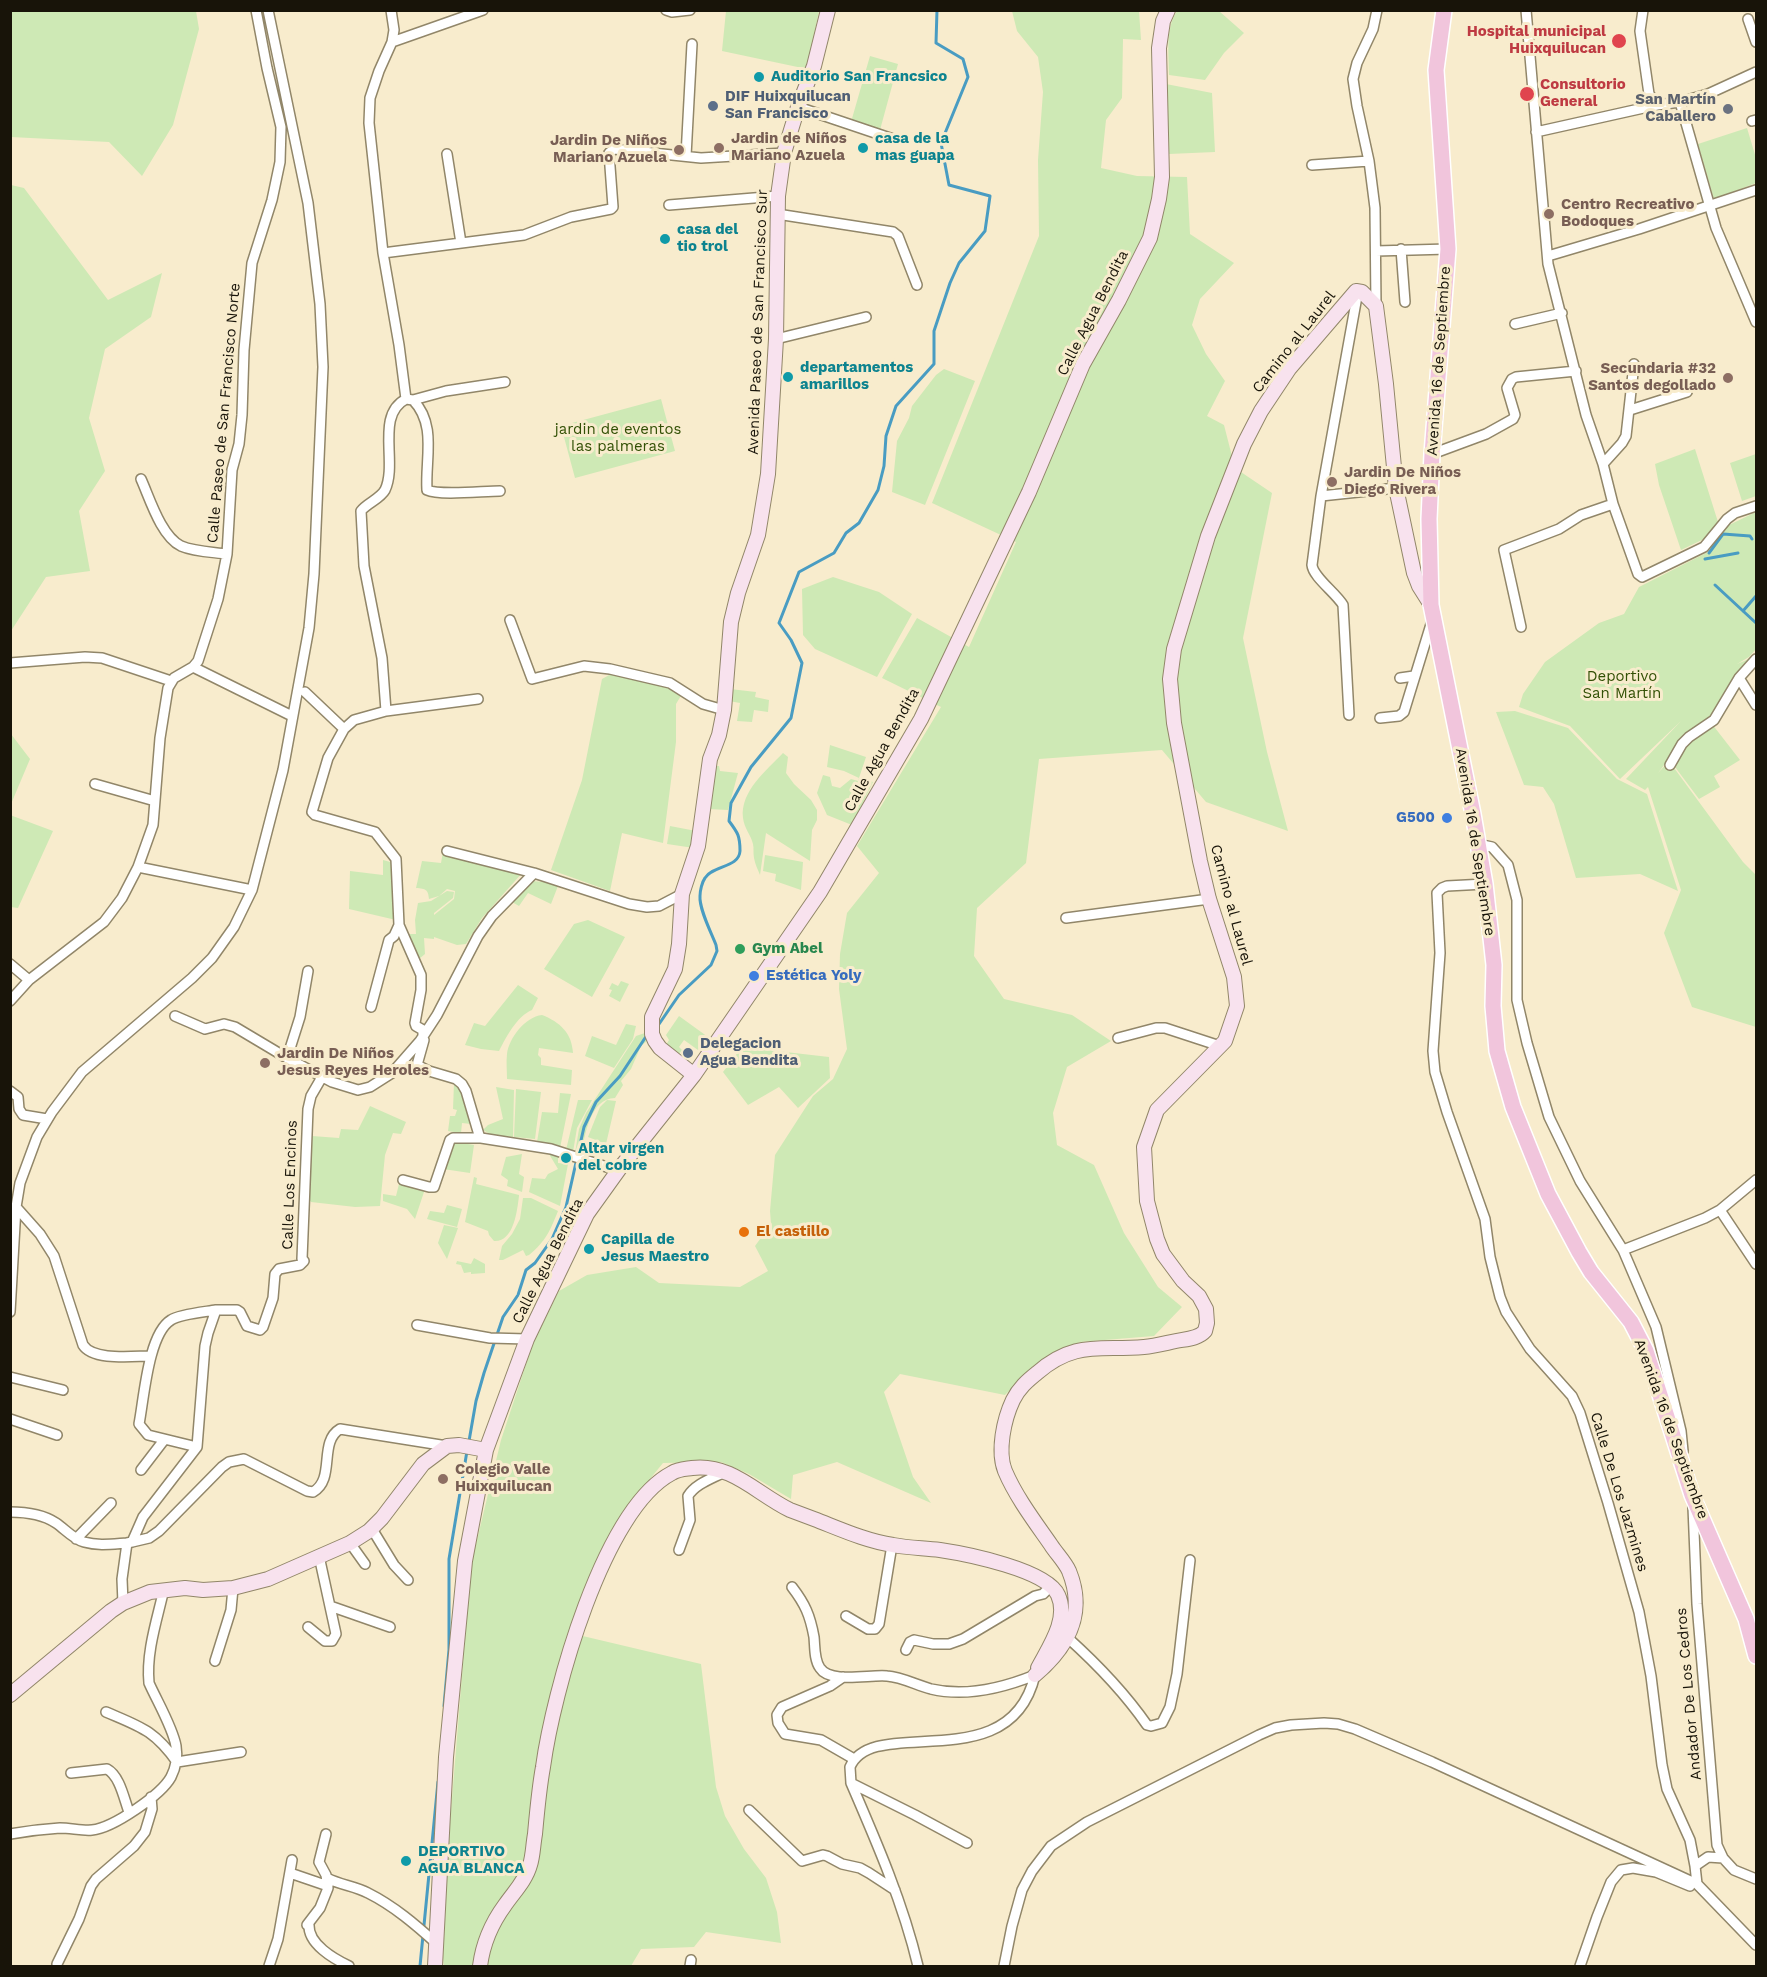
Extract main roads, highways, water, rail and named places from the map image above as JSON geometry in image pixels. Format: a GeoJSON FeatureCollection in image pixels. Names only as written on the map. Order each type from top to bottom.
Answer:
{"type":"FeatureCollection","features":[{"type":"Feature","properties":{"kind":"main road","name":"Avenida Paseo de San Francisco Sur"},"geometry":{"type":"LineString","coordinates":[[694,1075],[660,1048],[652,1030],[652,1017],[675,969],[682,894],[698,846],[710,759],[719,735],[724,710],[731,622],[738,593],[758,535],[768,474],[776,339],[778,196],[784,153],[798,106],[814,66],[828,10]]}},
{"type":"Feature","properties":{"kind":"main road","name":"Calle Agua Bendita"},"geometry":{"type":"LineString","coordinates":[[435,1966],[433,1941],[446,1757],[463,1578],[486,1450],[527,1339],[587,1214],[620,1168],[694,1075],[820,892],[921,719],[1029,492],[1083,364],[1150,238],[1162,177],[1159,48],[1163,21],[1168,10]]}},
{"type":"Feature","properties":{"kind":"main road","name":"Avenida 16 de Septiembre"},"geometry":{"type":"LineString","coordinates":[[1444,10],[1436,70],[1448,249],[1429,519],[1432,612],[1485,884],[1494,965],[1492,1006],[1497,1052],[1513,1107],[1548,1194],[1578,1252],[1631,1322],[1646,1352],[1692,1495],[1746,1619],[1756,1656]]}},
{"type":"Feature","properties":{"kind":"main road","name":"Camino al Laurel"},"geometry":{"type":"LineString","coordinates":[[480,1966],[490,1928],[530,1868],[542,1770],[551,1721],[577,1627],[607,1555],[628,1517],[651,1488],[672,1472],[703,1466],[726,1471],[790,1509],[844,1531],[892,1545],[942,1551],[1000,1564],[1036,1576],[1052,1585],[1060,1600],[1062,1613],[1058,1628],[1035,1676],[1055,1657],[1068,1638],[1075,1616],[1075,1598],[1068,1571],[1029,1513],[1005,1470],[1002,1445],[1007,1417],[1013,1400],[1023,1384],[1056,1358],[1088,1348],[1145,1347],[1196,1337],[1205,1331],[1206,1309],[1199,1296],[1183,1281],[1163,1254],[1157,1239],[1147,1201],[1144,1147],[1157,1110],[1225,1041],[1237,1006],[1234,977],[1209,899],[1174,723],[1170,679],[1174,649],[1208,536],[1244,444],[1261,411],[1289,369],[1350,296],[1358,291],[1376,306],[1396,488],[1414,573],[1432,612]]}},
{"type":"Feature","properties":{"kind":"main road"},"geometry":{"type":"LineString","coordinates":[[10,1695],[123,1603],[164,1589],[233,1588],[268,1579],[350,1544],[372,1529],[423,1464],[447,1446],[459,1445],[486,1450]]}},
{"type":"Feature","properties":{"kind":"waterway"},"geometry":{"type":"LineString","coordinates":[[657,1027],[679,995],[711,965],[717,951],[701,907],[702,884],[709,874],[731,864],[739,857],[739,838],[729,821],[731,803],[751,767],[791,718],[802,663],[791,640],[779,623],[799,572],[834,553],[846,533],[859,523],[878,490],[884,466],[886,436],[896,406],[934,364],[934,331],[950,283],[959,263],[985,231],[990,196],[949,185],[941,143],[968,77],[963,59],[936,43],[937,10]]}},
{"type":"Feature","properties":{"kind":"waterway"},"geometry":{"type":"LineString","coordinates":[[1709,553],[1723,534],[1750,536],[1752,539]]}},
{"type":"Feature","properties":{"kind":"waterway"},"geometry":{"type":"LineString","coordinates":[[1705,559],[1738,553]]}},
{"type":"Feature","properties":{"kind":"waterway"},"geometry":{"type":"LineString","coordinates":[[1715,585],[1756,623]]}},
{"type":"Feature","properties":{"kind":"waterway"},"geometry":{"type":"LineString","coordinates":[[1743,611],[1756,596]]}},
{"type":"Feature","properties":{"kind":"waterway"},"geometry":{"type":"LineString","coordinates":[[469,1441],[476,1401],[503,1317],[518,1295],[526,1270],[535,1263],[552,1239],[566,1207],[584,1127],[596,1102],[620,1076],[647,1035]]}},
{"type":"Feature","properties":{"kind":"waterway"},"geometry":{"type":"LineString","coordinates":[[444,1706],[449,1650],[449,1559],[467,1451]]}},
{"type":"Feature","properties":{"kind":"waterway"},"geometry":{"type":"LineString","coordinates":[[420,1966],[438,1782]]}},
{"type":"Feature","properties":{"kind":"place","name":"Hospital municipal Huixquilucan"},"geometry":{"type":"Point","coordinates":[1619,41]}},
{"type":"Feature","properties":{"kind":"place","name":"Auditorio San Francsico"},"geometry":{"type":"Point","coordinates":[759,77]}},
{"type":"Feature","properties":{"kind":"place","name":"Consultorio General"},"geometry":{"type":"Point","coordinates":[1527,94]}},
{"type":"Feature","properties":{"kind":"place","name":"DIF Huixquilucan San Francisco"},"geometry":{"type":"Point","coordinates":[713,106]}},
{"type":"Feature","properties":{"kind":"place","name":"San Martín Caballero"},"geometry":{"type":"Point","coordinates":[1728,109]}},
{"type":"Feature","properties":{"kind":"place","name":"Jardin de Niños Mariano Azuela"},"geometry":{"type":"Point","coordinates":[719,148]}},
{"type":"Feature","properties":{"kind":"place","name":"casa de la mas guapa"},"geometry":{"type":"Point","coordinates":[863,148]}},
{"type":"Feature","properties":{"kind":"place","name":"Jardin De Niños Mariano Azuela"},"geometry":{"type":"Point","coordinates":[679,150]}},
{"type":"Feature","properties":{"kind":"place","name":"Centro Recreativo Bodoques"},"geometry":{"type":"Point","coordinates":[1549,214]}},
{"type":"Feature","properties":{"kind":"place","name":"casa del tio trol"},"geometry":{"type":"Point","coordinates":[665,239]}},
{"type":"Feature","properties":{"kind":"place","name":"departamentos amarillos"},"geometry":{"type":"Point","coordinates":[788,377]}},
{"type":"Feature","properties":{"kind":"place","name":"Secundaria #32 Santos degollado"},"geometry":{"type":"Point","coordinates":[1728,378]}},
{"type":"Feature","properties":{"kind":"place","name":"Jardin De Niños Diego Rivera"},"geometry":{"type":"Point","coordinates":[1332,482]}},
{"type":"Feature","properties":{"kind":"place","name":"G500"},"geometry":{"type":"Point","coordinates":[1447,818]}},
{"type":"Feature","properties":{"kind":"place","name":"Gym Abel"},"geometry":{"type":"Point","coordinates":[740,949]}},
{"type":"Feature","properties":{"kind":"place","name":"Estética Yoly"},"geometry":{"type":"Point","coordinates":[754,976]}},
{"type":"Feature","properties":{"kind":"place","name":"Delegacion Agua Bendita"},"geometry":{"type":"Point","coordinates":[688,1053]}},
{"type":"Feature","properties":{"kind":"place","name":"Jardin De Niños Jesus Reyes Heroles"},"geometry":{"type":"Point","coordinates":[265,1063]}},
{"type":"Feature","properties":{"kind":"place","name":"Altar virgen del cobre"},"geometry":{"type":"Point","coordinates":[566,1158]}},
{"type":"Feature","properties":{"kind":"place","name":"El castillo"},"geometry":{"type":"Point","coordinates":[744,1232]}},
{"type":"Feature","properties":{"kind":"place","name":"Capilla de Jesus Maestro"},"geometry":{"type":"Point","coordinates":[589,1249]}},
{"type":"Feature","properties":{"kind":"place","name":"Colegio Valle Huixquilucan"},"geometry":{"type":"Point","coordinates":[443,1479]}},
{"type":"Feature","properties":{"kind":"place","name":"DEPORTIVO AGUA BLANCA"},"geometry":{"type":"Point","coordinates":[406,1861]}},
{"type":"Feature","properties":{"kind":"park label","name":"jardin de eventos las palmeras"},"geometry":{"type":"Point","coordinates":[618,438]}},
{"type":"Feature","properties":{"kind":"park label","name":"Deportivo San Martín"},"geometry":{"type":"Point","coordinates":[1622,686]}}]}
